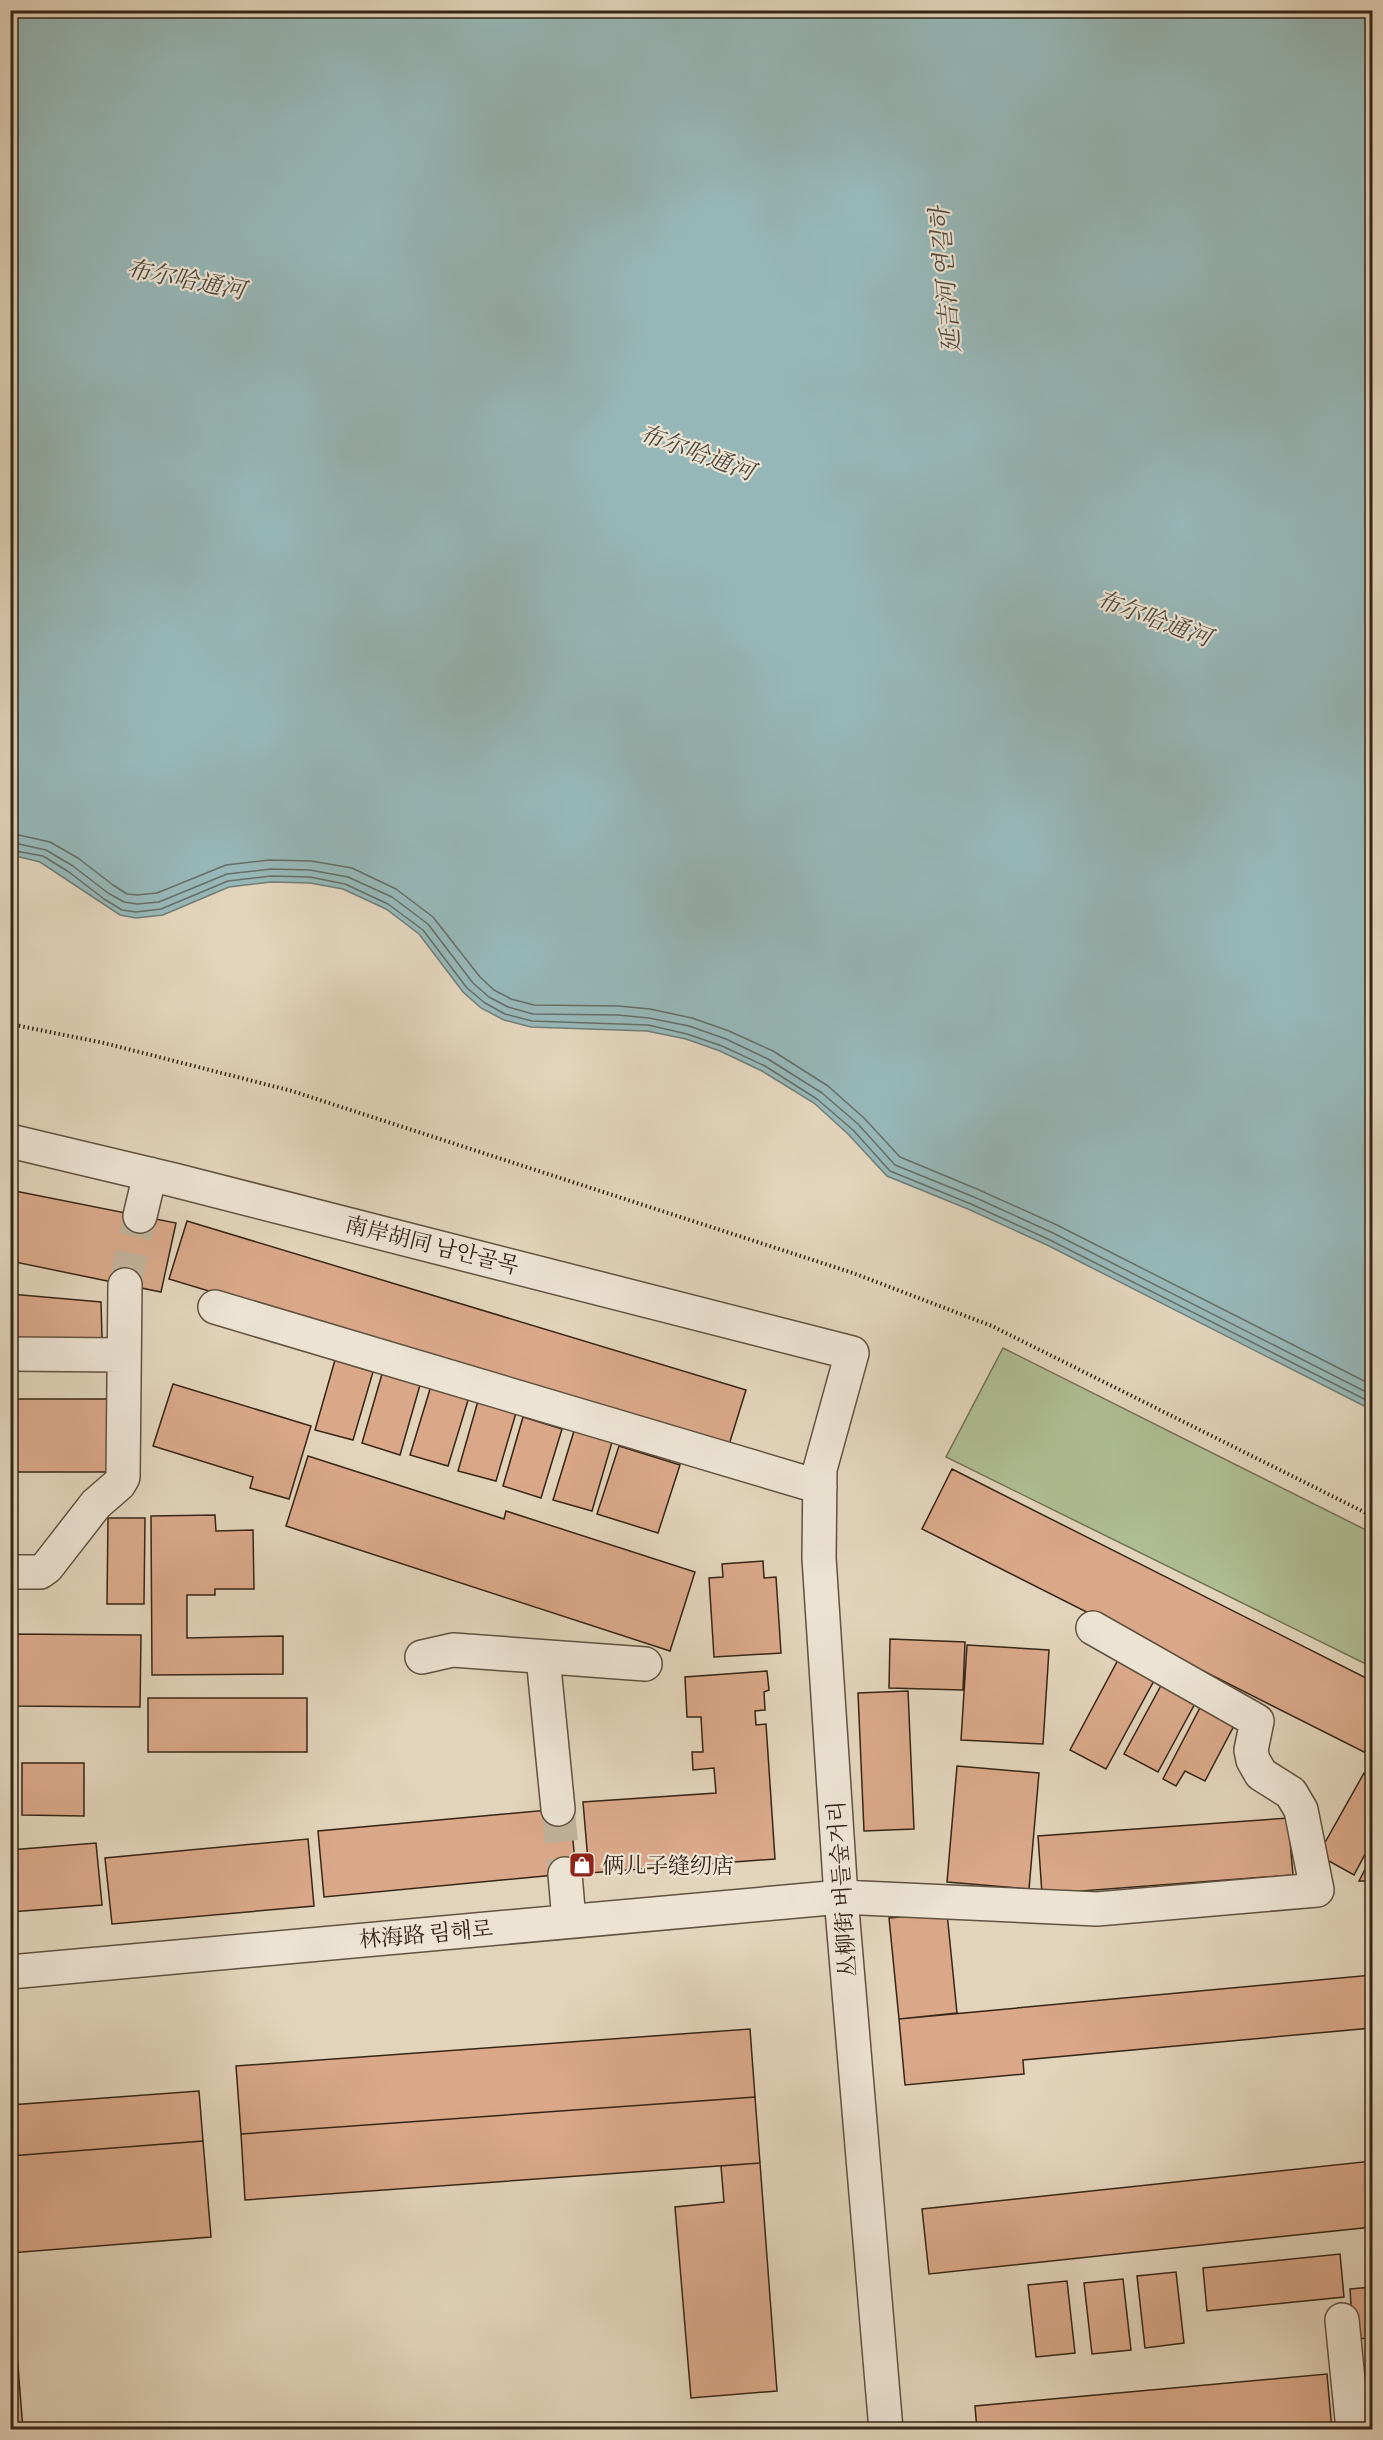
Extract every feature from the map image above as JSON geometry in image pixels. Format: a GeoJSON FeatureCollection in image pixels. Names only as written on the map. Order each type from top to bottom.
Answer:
{"type":"FeatureCollection","features":[{"type":"Feature","properties":{"kind":"street","name":"南岸胡同 남안골목"},"geometry":{"type":"LineString","coordinates":[[10,1141],[150,1174],[852,1353]]}},
{"type":"Feature","properties":{"kind":"street"},"geometry":{"type":"LineString","coordinates":[[140,1216],[150,1174]]}},
{"type":"Feature","properties":{"kind":"street"},"geometry":{"type":"LineString","coordinates":[[10,1572],[40,1572],[47,1567],[96,1504],[119,1484],[123,1477],[124,1285]]}},
{"type":"Feature","properties":{"kind":"street"},"geometry":{"type":"LineString","coordinates":[[215,1307],[820,1487]]}},
{"type":"Feature","properties":{"kind":"street","name":"丛柳街 버들숲거리"},"geometry":{"type":"LineString","coordinates":[[852,1353],[820,1469],[819,1558],[842,1897],[886,2430]]}},
{"type":"Feature","properties":{"kind":"street"},"geometry":{"type":"LineString","coordinates":[[10,1354],[123,1355]]}},
{"type":"Feature","properties":{"kind":"street","name":"林海路 림해로"},"geometry":{"type":"LineString","coordinates":[[10,1972],[842,1897],[1097,1909],[1317,1890],[1301,1810],[1291,1793],[1261,1774],[1253,1760],[1251,1750],[1257,1721],[1093,1628]]}},
{"type":"Feature","properties":{"kind":"street"},"geometry":{"type":"LineString","coordinates":[[422,1657],[453,1650],[645,1664]]}},
{"type":"Feature","properties":{"kind":"street"},"geometry":{"type":"LineString","coordinates":[[543,1657],[558,1809]]}},
{"type":"Feature","properties":{"kind":"street"},"geometry":{"type":"LineString","coordinates":[[565,1874],[569,1922]]}},
{"type":"Feature","properties":{"kind":"street"},"geometry":{"type":"LineString","coordinates":[[1342,2320],[1353,2430]]}},
{"type":"Feature","properties":{"kind":"path"},"geometry":{"type":"LineString","coordinates":[[10,1024],[104,1043],[292,1091],[853,1273],[992,1326],[1372,1516]]}},
{"type":"Feature","properties":{"kind":"green space"},"geometry":{"type":"Polygon","coordinates":[[[1003,1348],[1372,1533],[1372,1667],[946,1457],[1003,1348]]]}},
{"type":"Feature","properties":{"kind":"water"},"geometry":{"type":"Polygon","coordinates":[[[11,10],[1372,11],[1372,1410],[1047,1245],[887,1176],[848,1134],[814,1103],[762,1071],[720,1051],[686,1039],[647,1031],[531,1027],[504,1020],[481,1008],[463,992],[419,934],[386,909],[343,889],[310,883],[271,882],[229,887],[163,915],[136,918],[120,915],[40,862],[11,855],[11,10]]]}},
{"type":"Feature","properties":{"kind":"building"},"geometry":{"type":"Polygon","coordinates":[[[10,1190],[176,1223],[161,1292],[10,1261],[10,1190]]]}},
{"type":"Feature","properties":{"kind":"building"},"geometry":{"type":"Polygon","coordinates":[[[187,1221],[746,1390],[728,1448],[169,1279],[187,1221]]]}},
{"type":"Feature","properties":{"kind":"building"},"geometry":{"type":"Polygon","coordinates":[[[10,1294],[101,1302],[102,1338],[10,1338],[10,1294]]]}},
{"type":"Feature","properties":{"kind":"building"},"geometry":{"type":"Polygon","coordinates":[[[335,1360],[373,1372],[353,1440],[315,1430],[335,1360]]]}},
{"type":"Feature","properties":{"kind":"building"},"geometry":{"type":"Polygon","coordinates":[[[382,1374],[420,1385],[400,1455],[362,1443],[382,1374]]]}},
{"type":"Feature","properties":{"kind":"building"},"geometry":{"type":"Polygon","coordinates":[[[173,1384],[311,1426],[289,1499],[250,1488],[253,1477],[153,1446],[173,1384]]]}},
{"type":"Feature","properties":{"kind":"building"},"geometry":{"type":"Polygon","coordinates":[[[431,1386],[469,1397],[448,1466],[410,1455],[431,1386]]]}},
{"type":"Feature","properties":{"kind":"building"},"geometry":{"type":"Polygon","coordinates":[[[10,1399],[112,1399],[111,1472],[10,1472],[10,1399]]]}},
{"type":"Feature","properties":{"kind":"building"},"geometry":{"type":"Polygon","coordinates":[[[478,1401],[516,1413],[496,1481],[458,1471],[478,1401]]]}},
{"type":"Feature","properties":{"kind":"building"},"geometry":{"type":"Polygon","coordinates":[[[523,1417],[562,1429],[541,1498],[503,1486],[523,1417]]]}},
{"type":"Feature","properties":{"kind":"building"},"geometry":{"type":"Polygon","coordinates":[[[574,1431],[612,1442],[592,1511],[553,1500],[574,1431]]]}},
{"type":"Feature","properties":{"kind":"building"},"geometry":{"type":"Polygon","coordinates":[[[619,1446],[680,1465],[658,1533],[597,1514],[619,1446]]]}},
{"type":"Feature","properties":{"kind":"building"},"geometry":{"type":"Polygon","coordinates":[[[308,1456],[504,1519],[506,1511],[695,1572],[670,1651],[286,1526],[308,1456]]]}},
{"type":"Feature","properties":{"kind":"building"},"geometry":{"type":"Polygon","coordinates":[[[952,1469],[1372,1681],[1372,1756],[922,1529],[952,1469]]]}},
{"type":"Feature","properties":{"kind":"building"},"geometry":{"type":"Polygon","coordinates":[[[215,1515],[216,1531],[253,1530],[254,1589],[215,1589],[215,1595],[187,1595],[187,1638],[283,1636],[283,1674],[152,1675],[151,1516],[215,1515]]]}},
{"type":"Feature","properties":{"kind":"building"},"geometry":{"type":"Polygon","coordinates":[[[108,1518],[145,1518],[144,1604],[107,1604],[108,1518]]]}},
{"type":"Feature","properties":{"kind":"building"},"geometry":{"type":"Polygon","coordinates":[[[763,1561],[764,1578],[776,1577],[781,1653],[714,1657],[709,1578],[723,1577],[722,1564],[763,1561]]]}},
{"type":"Feature","properties":{"kind":"building"},"geometry":{"type":"Polygon","coordinates":[[[10,1634],[141,1635],[140,1707],[10,1706],[10,1634]]]}},
{"type":"Feature","properties":{"kind":"building"},"geometry":{"type":"Polygon","coordinates":[[[890,1639],[965,1642],[963,1690],[889,1688],[890,1639]]]}},
{"type":"Feature","properties":{"kind":"building"},"geometry":{"type":"Polygon","coordinates":[[[967,1645],[1049,1650],[1043,1744],[961,1740],[967,1645]]]}},
{"type":"Feature","properties":{"kind":"building"},"geometry":{"type":"Polygon","coordinates":[[[1119,1658],[1156,1677],[1106,1769],[1070,1750],[1119,1658]]]}},
{"type":"Feature","properties":{"kind":"building"},"geometry":{"type":"Polygon","coordinates":[[[767,1671],[769,1690],[764,1692],[765,1710],[755,1711],[756,1725],[766,1724],[775,1859],[589,1873],[583,1802],[716,1793],[714,1768],[693,1770],[692,1752],[703,1752],[701,1717],[687,1717],[685,1677],[767,1671]]]}},
{"type":"Feature","properties":{"kind":"building"},"geometry":{"type":"Polygon","coordinates":[[[1164,1680],[1198,1698],[1158,1772],[1124,1754],[1164,1680]]]}},
{"type":"Feature","properties":{"kind":"building"},"geometry":{"type":"Polygon","coordinates":[[[908,1691],[914,1829],[864,1831],[858,1693],[908,1691]]]}},
{"type":"Feature","properties":{"kind":"building"},"geometry":{"type":"Polygon","coordinates":[[[148,1698],[307,1698],[307,1752],[148,1752],[148,1698]]]}},
{"type":"Feature","properties":{"kind":"building"},"geometry":{"type":"Polygon","coordinates":[[[1203,1702],[1237,1720],[1205,1781],[1185,1771],[1176,1786],[1163,1779],[1203,1702]]]}},
{"type":"Feature","properties":{"kind":"building"},"geometry":{"type":"Polygon","coordinates":[[[22,1763],[84,1763],[84,1816],[22,1815],[22,1763]]]}},
{"type":"Feature","properties":{"kind":"building"},"geometry":{"type":"Polygon","coordinates":[[[957,1766],[1039,1773],[1029,1889],[947,1882],[957,1766]]]}},
{"type":"Feature","properties":{"kind":"building"},"geometry":{"type":"Polygon","coordinates":[[[1364,1773],[1372,1777],[1372,1841],[1354,1875],[1318,1855],[1364,1773]]]}},
{"type":"Feature","properties":{"kind":"building"},"geometry":{"type":"Polygon","coordinates":[[[570,1808],[576,1873],[324,1897],[318,1831],[570,1808]]]}},
{"type":"Feature","properties":{"kind":"building"},"geometry":{"type":"Polygon","coordinates":[[[1288,1818],[1293,1875],[1042,1894],[1038,1836],[1288,1818]]]}},
{"type":"Feature","properties":{"kind":"building"},"geometry":{"type":"Polygon","coordinates":[[[308,1839],[314,1906],[112,1924],[105,1858],[308,1839]]]}},
{"type":"Feature","properties":{"kind":"building"},"geometry":{"type":"Polygon","coordinates":[[[96,1843],[102,1905],[10,1912],[10,1850],[96,1843]]]}},
{"type":"Feature","properties":{"kind":"building"},"geometry":{"type":"Polygon","coordinates":[[[1372,1856],[1372,1881],[1359,1881],[1372,1856]]]}},
{"type":"Feature","properties":{"kind":"building"},"geometry":{"type":"Polygon","coordinates":[[[947,1913],[957,2013],[899,2019],[889,1918],[947,1913]]]}},
{"type":"Feature","properties":{"kind":"building"},"geometry":{"type":"Polygon","coordinates":[[[1372,1975],[1372,2028],[1023,2060],[1024,2074],[905,2085],[899,2019],[1372,1975]]]}},
{"type":"Feature","properties":{"kind":"building"},"geometry":{"type":"Polygon","coordinates":[[[750,2029],[755,2097],[241,2134],[236,2066],[750,2029]]]}},
{"type":"Feature","properties":{"kind":"building"},"geometry":{"type":"Polygon","coordinates":[[[199,2091],[203,2141],[10,2156],[10,2105],[199,2091]]]}},
{"type":"Feature","properties":{"kind":"building"},"geometry":{"type":"Polygon","coordinates":[[[755,2097],[760,2163],[245,2200],[241,2134],[755,2097]]]}},
{"type":"Feature","properties":{"kind":"building"},"geometry":{"type":"Polygon","coordinates":[[[203,2141],[211,2237],[10,2253],[10,2156],[203,2141]]]}},
{"type":"Feature","properties":{"kind":"building"},"geometry":{"type":"Polygon","coordinates":[[[1372,2161],[1372,2227],[929,2274],[922,2209],[1372,2161]]]}},
{"type":"Feature","properties":{"kind":"building"},"geometry":{"type":"Polygon","coordinates":[[[760,2163],[777,2391],[691,2398],[675,2207],[724,2202],[721,2166],[760,2163]]]}},
{"type":"Feature","properties":{"kind":"building"},"geometry":{"type":"Polygon","coordinates":[[[1340,2254],[1344,2297],[1207,2311],[1203,2268],[1340,2254]]]}},
{"type":"Feature","properties":{"kind":"building"},"geometry":{"type":"Polygon","coordinates":[[[1176,2272],[1184,2343],[1145,2348],[1137,2276],[1176,2272]]]}},
{"type":"Feature","properties":{"kind":"building"},"geometry":{"type":"Polygon","coordinates":[[[1123,2279],[1131,2350],[1092,2354],[1084,2283],[1123,2279]]]}},
{"type":"Feature","properties":{"kind":"building"},"geometry":{"type":"Polygon","coordinates":[[[1067,2281],[1075,2353],[1036,2357],[1028,2285],[1067,2281]]]}},
{"type":"Feature","properties":{"kind":"building"},"geometry":{"type":"Polygon","coordinates":[[[1372,2287],[1372,2338],[1353,2339],[1350,2289],[1372,2287]]]}},
{"type":"Feature","properties":{"kind":"building"},"geometry":{"type":"Polygon","coordinates":[[[10,2302],[13,2302],[23,2430],[10,2430],[10,2302]]]}},
{"type":"Feature","properties":{"kind":"building"},"geometry":{"type":"Polygon","coordinates":[[[1372,2365],[1372,2430],[1366,2430],[1361,2366],[1372,2365]]]}},
{"type":"Feature","properties":{"kind":"building"},"geometry":{"type":"Polygon","coordinates":[[[1327,2374],[1332,2430],[977,2430],[975,2406],[1327,2374]]]}},
{"type":"Feature","properties":{"kind":"tunnel"},"geometry":{"type":"LineString","coordinates":[[125,1285],[140,1216]]}},
{"type":"Feature","properties":{"kind":"tunnel"},"geometry":{"type":"LineString","coordinates":[[558,1809],[565,1874]]}},
{"type":"Feature","properties":{"kind":"place","name":"俩儿子缝纫店"},"geometry":{"type":"Point","coordinates":[582,1865]}},
{"type":"Feature","properties":{"kind":"water label","name":"布尔哈通河"},"geometry":{"type":"Point","coordinates":[186,279]}},
{"type":"Feature","properties":{"kind":"water label","name":"延吉河 연길하"},"geometry":{"type":"Point","coordinates":[945,280]}},
{"type":"Feature","properties":{"kind":"water label","name":"布尔哈通河"},"geometry":{"type":"Point","coordinates":[697,452]}},
{"type":"Feature","properties":{"kind":"water label","name":"布尔哈通河"},"geometry":{"type":"Point","coordinates":[1154,618]}}]}
